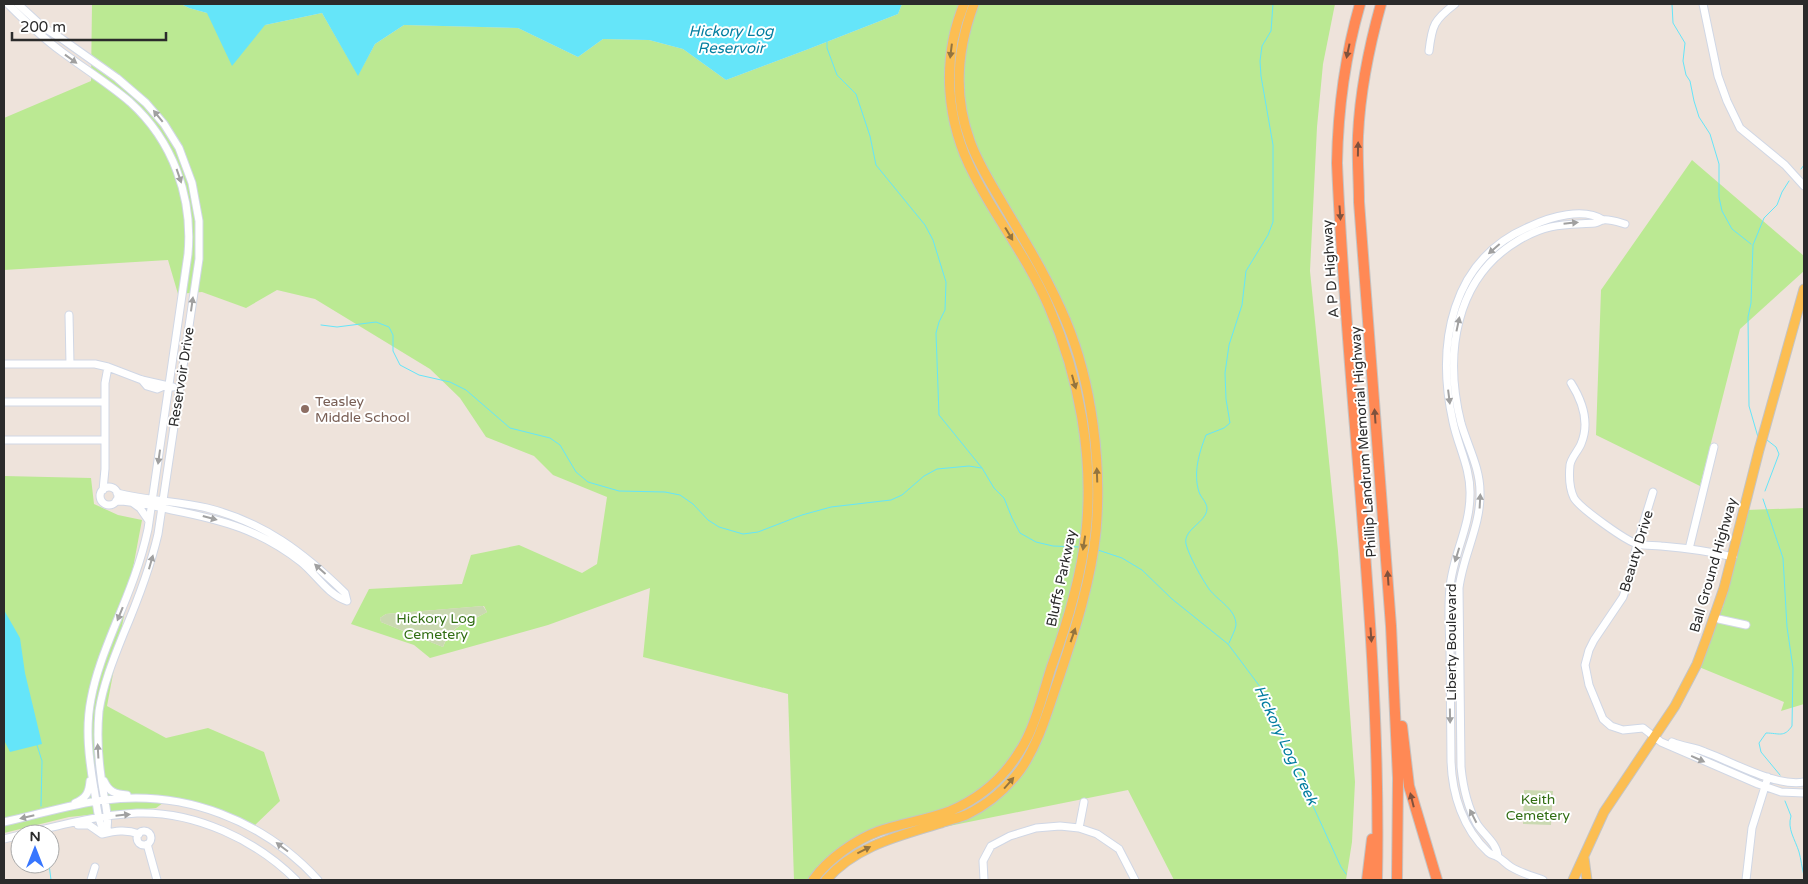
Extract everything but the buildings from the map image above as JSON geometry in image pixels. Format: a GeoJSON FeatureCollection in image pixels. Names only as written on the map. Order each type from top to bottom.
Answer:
{"type":"FeatureCollection","features":[{"type":"Feature","properties":{"kind":"highway","name":"A P D Highway"},"geometry":{"type":"LineString","coordinates":[[1360,4],[1344,73],[1339,116],[1337,163],[1364,534]]}},
{"type":"Feature","properties":{"kind":"highway","name":"Phillip Landrum Memorial Highway"},"geometry":{"type":"LineString","coordinates":[[1381,4],[1365,73],[1359,119],[1358,156],[1359,202],[1391,626],[1398,778],[1397,880]]}},
{"type":"Feature","properties":{"kind":"highway","name":"Phillip Landrum Memorial Highway"},"geometry":{"type":"LineString","coordinates":[[1364,534],[1374,689],[1378,791],[1377,880]]}},
{"type":"Feature","properties":{"kind":"highway"},"geometry":{"type":"LineString","coordinates":[[1391,626],[1409,786],[1437,880]]}},
{"type":"Feature","properties":{"kind":"highway"},"geometry":{"type":"LineString","coordinates":[[1367,880],[1378,791]]}},
{"type":"Feature","properties":{"kind":"main road","name":"Bluffs Parkway"},"geometry":{"type":"LineString","coordinates":[[813,880],[839,854],[862,839],[878,831],[949,811],[976,797],[995,783],[1012,764],[1027,739],[1050,674],[1069,614],[1079,572],[1086,531],[1087,484],[1084,435],[1077,392],[1054,321],[1029,268],[974,175],[963,151],[952,116],[949,86],[951,51],[956,24],[964,4]]}},
{"type":"Feature","properties":{"kind":"main road","name":"Bluffs Parkway"},"geometry":{"type":"LineString","coordinates":[[826,880],[841,865],[880,842],[965,815],[986,803],[1004,788],[1034,750],[1078,621],[1089,572],[1096,530],[1097,476],[1092,417],[1086,389],[1067,323],[1034,256],[978,161],[962,115],[959,80],[960,50],[974,4]]}},
{"type":"Feature","properties":{"kind":"main road"},"geometry":{"type":"LineString","coordinates":[[999,218],[1009,213]]}},
{"type":"Feature","properties":{"kind":"main road","name":"Ball Ground Highway"},"geometry":{"type":"LineString","coordinates":[[1574,880],[1604,812],[1655,736],[1688,681],[1714,618],[1733,557],[1759,450],[1804,289]]}},
{"type":"Feature","properties":{"kind":"main road"},"geometry":{"type":"LineString","coordinates":[[1050,674],[1059,677]]}},
{"type":"Feature","properties":{"kind":"main road"},"geometry":{"type":"LineString","coordinates":[[908,823],[911,832]]}},
{"type":"Feature","properties":{"kind":"main road"},"geometry":{"type":"LineString","coordinates":[[1584,856],[1587,880]]}},
{"type":"Feature","properties":{"kind":"street","name":"Reservoir Drive"},"geometry":{"type":"LineString","coordinates":[[8,4],[42,36],[116,90],[137,109],[156,131],[176,167],[186,204],[189,244],[149,521],[139,564],[100,665],[92,691],[88,726],[91,771],[103,817],[108,828],[106,833]]}},
{"type":"Feature","properties":{"kind":"street","name":"Reservoir Drive"},"geometry":{"type":"LineString","coordinates":[[18,4],[44,27],[139,96],[164,124],[179,148],[187,166],[197,202],[199,221],[199,249],[158,534],[149,569],[113,660],[103,692],[98,729],[100,801]]}},
{"type":"Feature","properties":{"kind":"street"},"geometry":{"type":"LineString","coordinates":[[1429,51],[1431,34],[1438,18],[1455,4]]}},
{"type":"Feature","properties":{"kind":"street"},"geometry":{"type":"LineString","coordinates":[[1703,4],[1718,76],[1740,128],[1785,165],[1804,186]]}},
{"type":"Feature","properties":{"kind":"street","name":"Liberty Boulevard"},"geometry":{"type":"LineString","coordinates":[[1543,880],[1513,868],[1498,856],[1497,848],[1479,827],[1464,792],[1461,767],[1460,588],[1464,565],[1478,520],[1480,494],[1477,468],[1463,430],[1456,393],[1454,348],[1456,330],[1462,306],[1476,280],[1489,264],[1510,246],[1527,235],[1550,226],[1571,223],[1598,222],[1603,220],[1625,224]]}},
{"type":"Feature","properties":{"kind":"street"},"geometry":{"type":"LineString","coordinates":[[69,315],[70,364]]}},
{"type":"Feature","properties":{"kind":"street"},"geometry":{"type":"LineString","coordinates":[[4,364],[95,364],[142,380],[149,378],[158,380],[167,386],[179,388]]}},
{"type":"Feature","properties":{"kind":"street"},"geometry":{"type":"LineString","coordinates":[[108,367],[104,402],[105,468],[103,490],[100,495],[103,503],[111,504],[116,501],[133,503],[152,502]]}},
{"type":"Feature","properties":{"kind":"street"},"geometry":{"type":"LineString","coordinates":[[1571,383],[1580,398],[1585,424],[1583,438],[1570,465],[1569,482],[1571,490],[1580,505],[1608,526],[1637,544],[1689,549],[1733,557]]}},
{"type":"Feature","properties":{"kind":"street"},"geometry":{"type":"LineString","coordinates":[[4,402],[104,402]]}},
{"type":"Feature","properties":{"kind":"street"},"geometry":{"type":"LineString","coordinates":[[4,440],[105,440]]}},
{"type":"Feature","properties":{"kind":"street"},"geometry":{"type":"LineString","coordinates":[[1689,549],[1714,448]]}},
{"type":"Feature","properties":{"kind":"street"},"geometry":{"type":"LineString","coordinates":[[105,468],[107,481],[117,493],[216,519],[249,530],[273,542],[302,563],[337,598],[347,601],[345,593],[306,556],[275,535],[252,523],[207,508],[179,504],[162,504]]}},
{"type":"Feature","properties":{"kind":"street"},"geometry":{"type":"LineString","coordinates":[[165,485],[168,494],[179,504]]}},
{"type":"Feature","properties":{"kind":"street"},"geometry":{"type":"LineString","coordinates":[[103,490],[111,488]]}},
{"type":"Feature","properties":{"kind":"street","name":"Beauty Drive"},"geometry":{"type":"LineString","coordinates":[[1653,492],[1623,597],[1589,650],[1586,674],[1603,719],[1611,726],[1623,730],[1643,728],[1655,736]]}},
{"type":"Feature","properties":{"kind":"street"},"geometry":{"type":"LineString","coordinates":[[116,501],[117,493]]}},
{"type":"Feature","properties":{"kind":"street"},"geometry":{"type":"LineString","coordinates":[[133,503],[140,508],[149,521]]}},
{"type":"Feature","properties":{"kind":"street"},"geometry":{"type":"LineString","coordinates":[[1714,618],[1746,625]]}},
{"type":"Feature","properties":{"kind":"street"},"geometry":{"type":"LineString","coordinates":[[1655,736],[1680,746],[1700,750],[1768,778],[1792,783],[1804,782]]}},
{"type":"Feature","properties":{"kind":"street"},"geometry":{"type":"LineString","coordinates":[[1655,736],[1661,742],[1697,759],[1765,787],[1781,792],[1804,793]]}},
{"type":"Feature","properties":{"kind":"street"},"geometry":{"type":"LineString","coordinates":[[100,768],[107,788],[111,792],[199,806],[243,823],[267,836],[283,848],[318,880]]}},
{"type":"Feature","properties":{"kind":"street"},"geometry":{"type":"LineString","coordinates":[[60,810],[86,797],[89,790],[91,771]]}},
{"type":"Feature","properties":{"kind":"street"},"geometry":{"type":"LineString","coordinates":[[1746,880],[1752,828],[1768,778]]}},
{"type":"Feature","properties":{"kind":"street"},"geometry":{"type":"LineString","coordinates":[[4,822],[100,801],[124,798],[152,799]]}},
{"type":"Feature","properties":{"kind":"street"},"geometry":{"type":"LineString","coordinates":[[1079,828],[1084,802]]}},
{"type":"Feature","properties":{"kind":"street"},"geometry":{"type":"LineString","coordinates":[[60,826],[103,817],[138,813],[182,818],[210,826],[250,845],[296,880]]}},
{"type":"Feature","properties":{"kind":"street"},"geometry":{"type":"LineString","coordinates":[[68,824],[89,825],[98,833],[130,830],[139,834],[144,831],[150,834],[151,840],[147,844],[157,880]]}},
{"type":"Feature","properties":{"kind":"street"},"geometry":{"type":"LineString","coordinates":[[984,880],[984,861],[991,846],[1010,836],[1036,828],[1047,827],[1079,828],[1096,834],[1119,849],[1135,880]]}},
{"type":"Feature","properties":{"kind":"street"},"geometry":{"type":"LineString","coordinates":[[91,880],[94,867]]}},
{"type":"Feature","properties":{"kind":"green space"},"geometry":{"type":"Polygon","coordinates":[[[92,4],[181,4],[207,13],[265,25],[322,13],[358,75],[375,44],[404,25],[518,28],[578,57],[603,39],[649,40],[683,49],[726,80],[898,14],[902,4],[1335,4],[1323,64],[1317,127],[1310,271],[1338,551],[1355,782],[1352,842],[1346,880],[1174,880],[1128,790],[944,827],[891,831],[847,850],[815,880],[794,880],[788,694],[643,657],[650,588],[548,625],[430,658],[414,645],[351,624],[369,589],[462,584],[471,555],[519,545],[582,573],[597,564],[607,497],[553,475],[534,456],[486,437],[460,398],[430,369],[315,299],[277,290],[246,308],[202,292],[178,294],[168,260],[4,270],[4,118],[91,81],[92,4]],[[484,606],[386,614],[380,618],[381,622],[443,647],[451,633],[461,625],[487,612],[484,606]]]}},
{"type":"Feature","properties":{"kind":"green space"},"geometry":{"type":"Polygon","coordinates":[[[1692,160],[1804,256],[1804,271],[1740,329],[1700,486],[1596,435],[1601,290],[1692,160]]]}},
{"type":"Feature","properties":{"kind":"green space"},"geometry":{"type":"Polygon","coordinates":[[[4,476],[91,478],[94,504],[118,515],[142,520],[107,706],[166,738],[208,728],[264,752],[280,801],[252,828],[206,807],[167,800],[156,808],[69,817],[41,824],[10,824],[10,832],[4,833],[4,476]]]}},
{"type":"Feature","properties":{"kind":"green space"},"geometry":{"type":"Polygon","coordinates":[[[1804,508],[1804,704],[1781,711],[1784,702],[1699,667],[1723,607],[1734,553],[1746,510],[1804,508]]]}},
{"type":"Feature","properties":{"kind":"green space","name":"Hickory Log Cemetery"},"geometry":{"type":"Polygon","coordinates":[[[483,606],[487,612],[455,629],[446,639],[443,647],[381,622],[380,618],[386,614],[483,606]]]}},
{"type":"Feature","properties":{"kind":"green space","name":"Keith Cemetery"},"geometry":{"type":"Polygon","coordinates":[[[1524,790],[1553,791],[1551,825],[1523,824],[1524,790]]]}},
{"type":"Feature","properties":{"kind":"water","name":"Hickory Log Reservoir"},"geometry":{"type":"Polygon","coordinates":[[[181,4],[902,4],[898,14],[726,80],[683,49],[649,40],[603,39],[578,57],[518,28],[404,25],[375,44],[358,76],[322,13],[265,25],[232,66],[207,13],[181,4]]]}},
{"type":"Feature","properties":{"kind":"water"},"geometry":{"type":"Polygon","coordinates":[[[4,610],[20,638],[25,673],[42,744],[10,752],[4,740],[4,610]]]}},
{"type":"Feature","properties":{"kind":"waterway"},"geometry":{"type":"LineString","coordinates":[[1229,643],[1236,625],[1233,614],[1209,589],[1190,555],[1186,539],[1191,530],[1206,514],[1207,509],[1197,485],[1199,456],[1206,435],[1224,428],[1230,423],[1226,399],[1225,373],[1229,345],[1242,305],[1246,271],[1268,235],[1273,222],[1273,145],[1260,61],[1262,46],[1271,31],[1273,4]]}},
{"type":"Feature","properties":{"kind":"waterway"},"geometry":{"type":"LineString","coordinates":[[1672,4],[1673,23],[1685,43],[1683,61],[1686,75],[1690,81],[1699,117],[1710,134],[1719,164],[1719,197],[1722,211],[1732,229],[1751,244]]}},
{"type":"Feature","properties":{"kind":"waterway","name":"Hickory Log Creek"},"geometry":{"type":"LineString","coordinates":[[827,41],[827,48],[837,75],[856,94],[870,136],[876,165],[925,225],[933,240],[946,282],[945,310],[936,333],[939,415],[982,468],[994,488],[1004,498],[1020,533],[1036,542],[1053,546],[1079,547]]}},
{"type":"Feature","properties":{"kind":"waterway"},"geometry":{"type":"LineString","coordinates":[[1801,169],[1804,165]]}},
{"type":"Feature","properties":{"kind":"waterway"},"geometry":{"type":"LineString","coordinates":[[1758,437],[1749,406],[1748,317],[1751,303],[1753,245],[1764,218],[1777,205],[1789,181]]}},
{"type":"Feature","properties":{"kind":"waterway"},"geometry":{"type":"LineString","coordinates":[[321,325],[337,327],[376,322],[389,327],[393,335],[393,351],[400,365],[419,375],[450,382],[466,390],[510,428],[550,438],[560,445],[576,472],[588,482],[619,491],[665,492],[680,495],[693,504],[708,520],[719,527],[743,534],[758,532],[802,515],[831,507],[891,500],[902,495],[924,476],[937,469],[969,466],[981,468]]}},
{"type":"Feature","properties":{"kind":"waterway"},"geometry":{"type":"LineString","coordinates":[[1765,491],[1779,454],[1776,447],[1767,440]]}},
{"type":"Feature","properties":{"kind":"waterway"},"geometry":{"type":"LineString","coordinates":[[1763,499],[1783,558],[1787,627],[1793,668],[1792,726],[1784,733],[1766,733],[1759,743],[1761,752],[1780,775]]}},
{"type":"Feature","properties":{"kind":"waterway","name":"Hickory Log Creek"},"geometry":{"type":"LineString","coordinates":[[1098,550],[1122,558],[1142,570],[1172,599],[1228,644],[1261,688],[1269,710],[1341,867],[1346,874]]}},
{"type":"Feature","properties":{"kind":"waterway"},"geometry":{"type":"LineString","coordinates":[[37,745],[42,761],[41,806]]}},
{"type":"Feature","properties":{"kind":"waterway"},"geometry":{"type":"LineString","coordinates":[[1785,801],[1791,816],[1791,830],[1799,852],[1804,876]]}},
{"type":"Feature","properties":{"kind":"waterway"},"geometry":{"type":"LineString","coordinates":[[50,874],[51,880]]}},
{"type":"Feature","properties":{"kind":"place","name":"Teasley Middle School"},"geometry":{"type":"Point","coordinates":[305,409]}}]}
